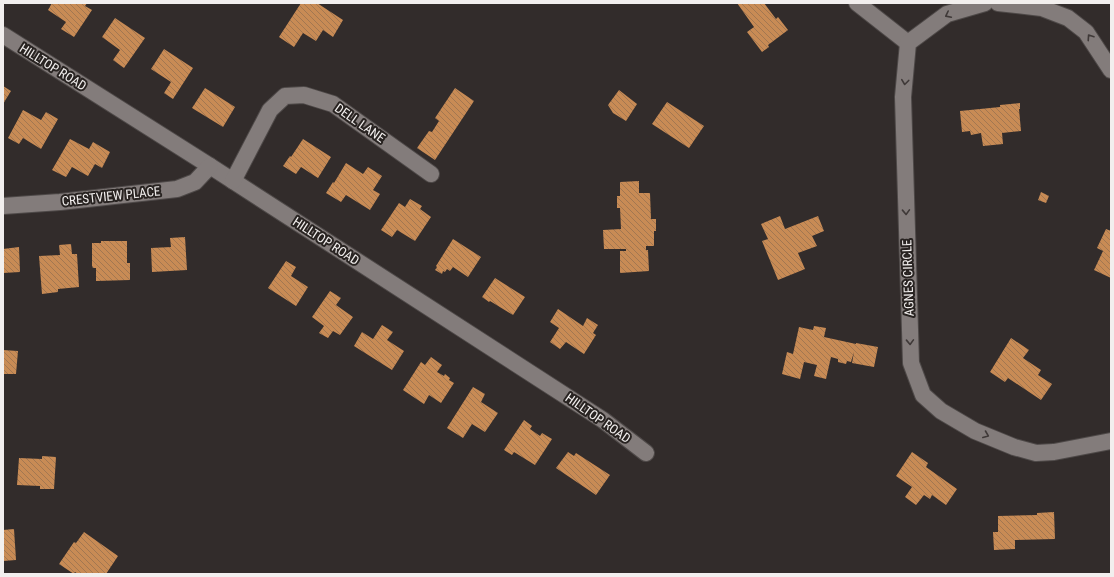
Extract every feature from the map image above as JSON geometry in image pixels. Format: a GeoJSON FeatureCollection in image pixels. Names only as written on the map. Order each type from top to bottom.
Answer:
{"type":"FeatureCollection","features":[{"type":"Feature","properties":{"kind":"street"},"geometry":{"type":"LineString","coordinates":[[857,3],[908,43],[947,14],[985,3]]}},
{"type":"Feature","properties":{"kind":"street"},"geometry":{"type":"LineString","coordinates":[[998,3],[1042,8],[1068,18],[1086,32],[1111,70]]}},
{"type":"Feature","properties":{"kind":"street","name":"HILLTOP ROAD"},"geometry":{"type":"LineString","coordinates":[[3,34],[603,420],[646,453]]}},
{"type":"Feature","properties":{"kind":"street","name":"AGNES CIRCLE"},"geometry":{"type":"LineString","coordinates":[[908,43],[903,97],[911,363],[923,395],[941,411],[975,431],[1014,447],[1036,453],[1054,452],[1111,440]]}},
{"type":"Feature","properties":{"kind":"street","name":"DELL LANE"},"geometry":{"type":"LineString","coordinates":[[233,181],[270,110],[285,96],[304,95],[333,104],[431,174]]}},
{"type":"Feature","properties":{"kind":"street","name":"CRESTVIEW PLACE"},"geometry":{"type":"LineString","coordinates":[[3,206],[60,202],[176,189],[195,182],[210,166]]}},
{"type":"Feature","properties":{"kind":"building"},"geometry":{"type":"Polygon","coordinates":[[[52,3],[87,3],[85,6],[92,10],[74,37],[61,29],[66,22],[48,10],[52,3]]]}},
{"type":"Feature","properties":{"kind":"building"},"geometry":{"type":"Polygon","coordinates":[[[301,3],[317,3],[343,20],[333,37],[323,30],[316,41],[303,33],[294,47],[279,37],[301,3]]]}},
{"type":"Feature","properties":{"kind":"building"},"geometry":{"type":"Polygon","coordinates":[[[737,3],[764,3],[776,19],[778,17],[788,30],[768,45],[769,47],[762,52],[747,32],[754,27],[737,3]]]}},
{"type":"Feature","properties":{"kind":"building"},"geometry":{"type":"Polygon","coordinates":[[[115,18],[145,38],[124,68],[113,60],[120,50],[102,37],[115,18]]]}},
{"type":"Feature","properties":{"kind":"building"},"geometry":{"type":"Polygon","coordinates":[[[164,49],[193,68],[173,99],[164,93],[171,82],[151,69],[164,49]]]}},
{"type":"Feature","properties":{"kind":"building"},"geometry":{"type":"Polygon","coordinates":[[[3,86],[11,91],[3,104],[3,86]]]}},
{"type":"Feature","properties":{"kind":"building"},"geometry":{"type":"Polygon","coordinates":[[[205,88],[235,107],[223,127],[192,108],[205,88]]]}},
{"type":"Feature","properties":{"kind":"building"},"geometry":{"type":"Polygon","coordinates":[[[455,88],[474,101],[435,160],[417,148],[429,131],[432,132],[439,121],[435,118],[455,88]]]}},
{"type":"Feature","properties":{"kind":"building"},"geometry":{"type":"Polygon","coordinates":[[[619,90],[637,104],[626,121],[613,113],[608,105],[619,90]]]}},
{"type":"Feature","properties":{"kind":"building"},"geometry":{"type":"Polygon","coordinates":[[[667,102],[704,126],[689,148],[652,124],[667,102]]]}},
{"type":"Feature","properties":{"kind":"building"},"geometry":{"type":"Polygon","coordinates":[[[1020,103],[1019,109],[1021,131],[1002,133],[1003,144],[983,146],[981,133],[971,135],[970,131],[962,132],[960,111],[1000,107],[1000,105],[1020,103]]]}},
{"type":"Feature","properties":{"kind":"building"},"geometry":{"type":"Polygon","coordinates":[[[23,110],[41,120],[46,112],[58,119],[41,149],[23,138],[19,144],[8,138],[23,110]]]}},
{"type":"Feature","properties":{"kind":"building"},"geometry":{"type":"Polygon","coordinates":[[[70,139],[89,149],[93,142],[110,152],[102,168],[95,164],[88,176],[72,167],[66,177],[52,170],[70,139]]]}},
{"type":"Feature","properties":{"kind":"building"},"geometry":{"type":"Polygon","coordinates":[[[303,139],[331,157],[318,178],[301,167],[296,174],[283,166],[303,139]]]}},
{"type":"Feature","properties":{"kind":"building"},"geometry":{"type":"Polygon","coordinates":[[[346,163],[363,174],[368,167],[382,176],[373,190],[380,194],[370,210],[346,195],[341,202],[326,193],[346,163]]]}},
{"type":"Feature","properties":{"kind":"building"},"geometry":{"type":"Polygon","coordinates":[[[639,181],[639,193],[650,193],[651,219],[656,219],[654,246],[646,246],[646,250],[648,250],[649,271],[620,273],[620,251],[626,251],[626,249],[604,249],[603,230],[621,229],[620,208],[617,208],[617,196],[620,196],[620,182],[639,181]]]}},
{"type":"Feature","properties":{"kind":"building"},"geometry":{"type":"Polygon","coordinates":[[[1041,192],[1049,196],[1046,203],[1038,200],[1041,192]]]}},
{"type":"Feature","properties":{"kind":"building"},"geometry":{"type":"Polygon","coordinates":[[[410,199],[422,206],[420,209],[431,217],[415,241],[397,230],[392,237],[381,230],[399,203],[405,207],[410,199]]]}},
{"type":"Feature","properties":{"kind":"building"},"geometry":{"type":"Polygon","coordinates":[[[780,216],[785,229],[818,216],[824,231],[812,236],[817,246],[798,253],[805,269],[778,280],[762,241],[768,239],[761,224],[780,216]]]}},
{"type":"Feature","properties":{"kind":"building"},"geometry":{"type":"Polygon","coordinates":[[[1106,229],[1111,231],[1111,278],[1094,270],[1103,251],[1097,248],[1106,229]]]}},
{"type":"Feature","properties":{"kind":"building"},"geometry":{"type":"Polygon","coordinates":[[[185,237],[187,270],[152,272],[151,248],[171,247],[170,238],[185,237]]]}},
{"type":"Feature","properties":{"kind":"building"},"geometry":{"type":"Polygon","coordinates":[[[453,239],[481,257],[468,277],[453,267],[450,271],[447,269],[445,272],[443,271],[442,274],[435,270],[453,239]]]}},
{"type":"Feature","properties":{"kind":"building"},"geometry":{"type":"Polygon","coordinates":[[[101,241],[127,241],[127,263],[130,263],[130,280],[96,281],[96,268],[93,268],[92,266],[92,243],[101,243],[101,241]]]}},
{"type":"Feature","properties":{"kind":"building"},"geometry":{"type":"Polygon","coordinates":[[[71,244],[72,254],[77,254],[79,287],[58,289],[58,292],[42,294],[39,256],[60,255],[59,245],[71,244]]]}},
{"type":"Feature","properties":{"kind":"building"},"geometry":{"type":"Polygon","coordinates":[[[19,247],[20,272],[3,273],[3,249],[19,247]]]}},
{"type":"Feature","properties":{"kind":"building"},"geometry":{"type":"Polygon","coordinates":[[[286,261],[296,267],[291,276],[308,287],[296,306],[268,288],[286,261]]]}},
{"type":"Feature","properties":{"kind":"building"},"geometry":{"type":"Polygon","coordinates":[[[495,278],[525,297],[513,315],[482,297],[495,278]]]}},
{"type":"Feature","properties":{"kind":"building"},"geometry":{"type":"Polygon","coordinates":[[[330,291],[341,298],[336,305],[353,317],[340,335],[333,331],[328,338],[319,333],[324,326],[312,317],[330,291]]]}},
{"type":"Feature","properties":{"kind":"building"},"geometry":{"type":"Polygon","coordinates":[[[558,309],[583,326],[587,318],[598,325],[593,333],[596,335],[584,354],[566,342],[560,349],[550,342],[559,328],[550,322],[558,309]]]}},
{"type":"Feature","properties":{"kind":"building"},"geometry":{"type":"Polygon","coordinates":[[[382,325],[393,332],[387,340],[404,351],[392,370],[354,346],[362,332],[373,339],[382,325]]]}},
{"type":"Feature","properties":{"kind":"building"},"geometry":{"type":"Polygon","coordinates":[[[814,326],[826,328],[824,337],[878,347],[874,367],[852,363],[854,352],[851,362],[847,361],[846,364],[838,362],[838,359],[831,357],[826,379],[814,376],[817,365],[804,362],[800,379],[782,374],[787,352],[793,354],[799,327],[813,330],[814,326]]]}},
{"type":"Feature","properties":{"kind":"building"},"geometry":{"type":"Polygon","coordinates":[[[1011,338],[1029,350],[1023,358],[1041,370],[1038,375],[1052,384],[1041,400],[1008,378],[1005,382],[990,372],[1011,338]]]}},
{"type":"Feature","properties":{"kind":"building"},"geometry":{"type":"Polygon","coordinates":[[[3,350],[18,351],[16,374],[3,374],[3,350]]]}},
{"type":"Feature","properties":{"kind":"building"},"geometry":{"type":"Polygon","coordinates":[[[431,357],[442,365],[437,372],[444,376],[445,374],[450,378],[449,380],[454,383],[441,403],[429,395],[424,404],[403,390],[421,362],[425,365],[431,357]]]}},
{"type":"Feature","properties":{"kind":"building"},"geometry":{"type":"Polygon","coordinates":[[[473,387],[485,394],[481,402],[498,413],[485,432],[472,424],[463,438],[447,428],[473,387]]]}},
{"type":"Feature","properties":{"kind":"building"},"geometry":{"type":"Polygon","coordinates":[[[524,420],[532,426],[530,429],[540,436],[542,433],[552,439],[535,465],[514,452],[512,455],[504,450],[524,420]]]}},
{"type":"Feature","properties":{"kind":"building"},"geometry":{"type":"Polygon","coordinates":[[[568,452],[574,456],[576,453],[610,475],[596,495],[556,468],[568,452]]]}},
{"type":"Feature","properties":{"kind":"building"},"geometry":{"type":"Polygon","coordinates":[[[912,452],[928,463],[926,467],[957,489],[946,505],[932,495],[930,499],[924,495],[916,505],[905,497],[912,487],[896,476],[912,452]]]}},
{"type":"Feature","properties":{"kind":"building"},"geometry":{"type":"Polygon","coordinates":[[[42,456],[56,457],[54,489],[40,489],[40,486],[17,485],[19,458],[42,459],[42,456]]]}},
{"type":"Feature","properties":{"kind":"building"},"geometry":{"type":"Polygon","coordinates":[[[1054,512],[1055,539],[1015,540],[1015,549],[994,550],[993,532],[998,532],[998,516],[1037,515],[1037,513],[1054,512]]]}},
{"type":"Feature","properties":{"kind":"building"},"geometry":{"type":"Polygon","coordinates":[[[14,529],[16,560],[3,561],[3,530],[14,529]]]}},
{"type":"Feature","properties":{"kind":"building"},"geometry":{"type":"Polygon","coordinates":[[[84,532],[118,556],[106,574],[78,574],[75,572],[74,574],[59,564],[74,542],[76,543],[84,532]]]}}]}
